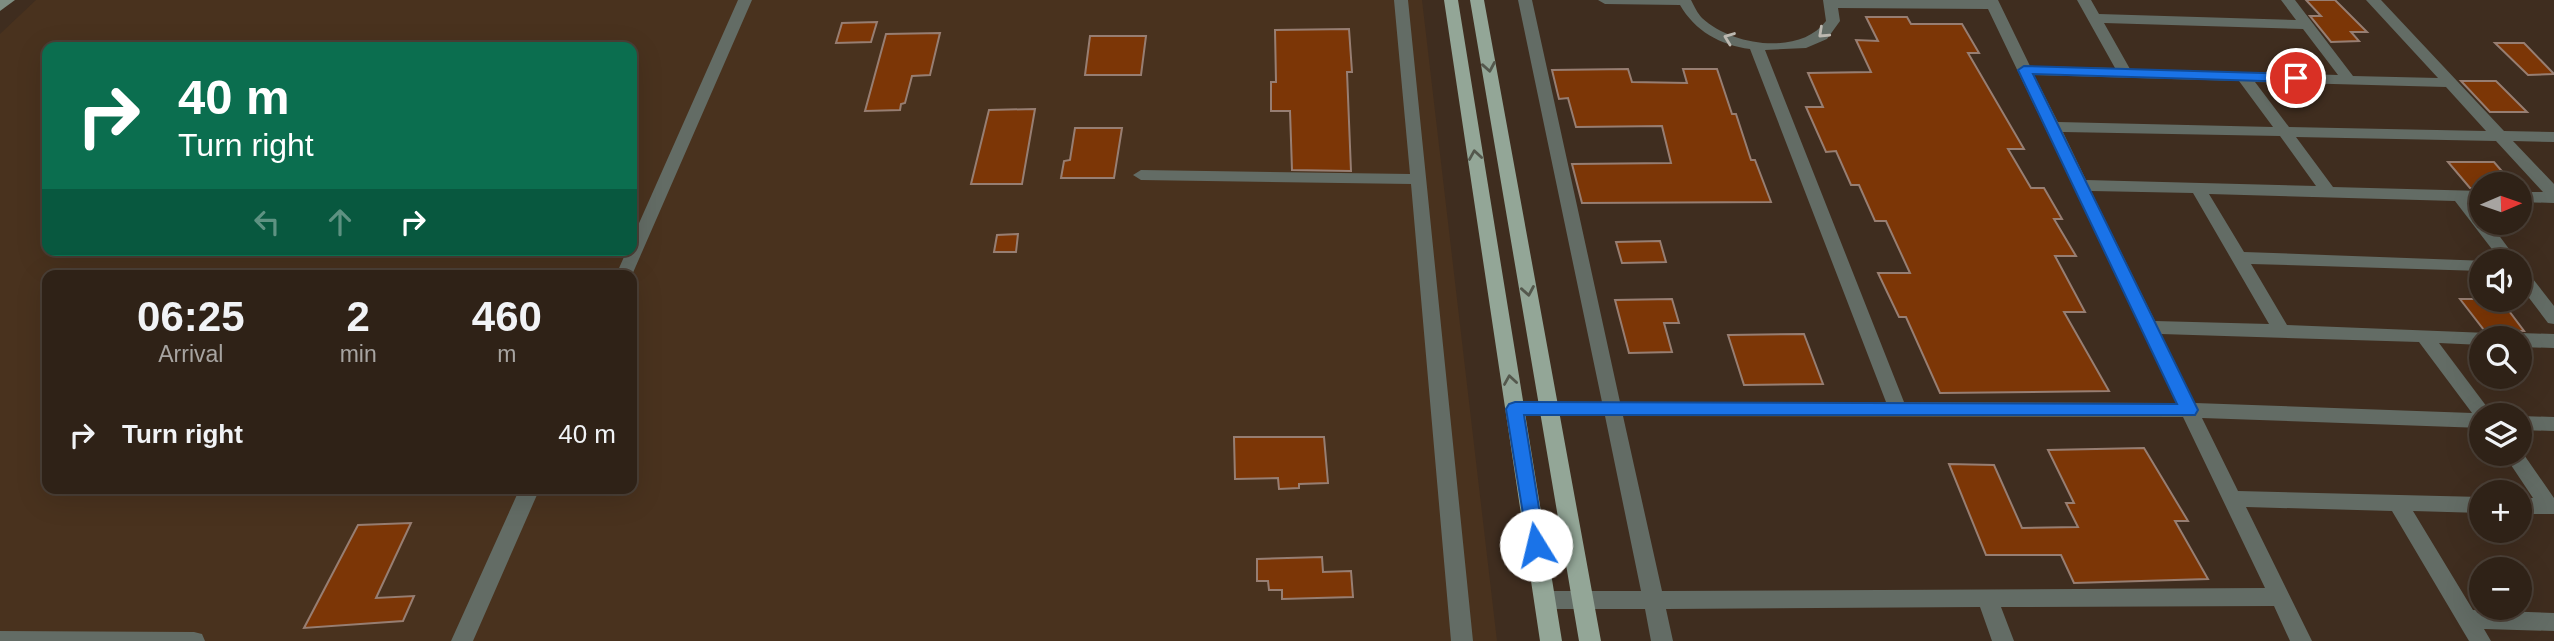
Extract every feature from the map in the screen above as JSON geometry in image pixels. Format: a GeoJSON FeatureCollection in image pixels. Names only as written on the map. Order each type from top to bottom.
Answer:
{"type":"FeatureCollection","features":[{"type":"Feature","properties":{"kind":"main road"},"geometry":{"type":"LineString","coordinates":[[1451,0],[1551,641]]}},
{"type":"Feature","properties":{"kind":"main road"},"geometry":{"type":"LineString","coordinates":[[1477,0],[1590,641]]}},
{"type":"Feature","properties":{"kind":"street"},"geometry":{"type":"LineString","coordinates":[[0,7],[8,0]]}},
{"type":"Feature","properties":{"kind":"street"},"geometry":{"type":"LineString","coordinates":[[637,245],[745,0]]}},
{"type":"Feature","properties":{"kind":"street"},"geometry":{"type":"LineString","coordinates":[[1401,0],[1462,641]]}},
{"type":"Feature","properties":{"kind":"street"},"geometry":{"type":"LineString","coordinates":[[1525,0],[1662,641]]}},
{"type":"Feature","properties":{"kind":"street"},"geometry":{"type":"LineString","coordinates":[[1605,0],[1685,1],[1687,11],[1704,27],[1729,40],[1756,47],[1790,47],[1815,41],[1831,29],[1835,11],[1831,2],[1992,3],[2301,641]]}},
{"type":"Feature","properties":{"kind":"street"},"geometry":{"type":"LineString","coordinates":[[2084,0],[2125,73]]}},
{"type":"Feature","properties":{"kind":"street"},"geometry":{"type":"LineString","coordinates":[[2288,0],[2349,80]]}},
{"type":"Feature","properties":{"kind":"street"},"geometry":{"type":"LineString","coordinates":[[2373,0],[2554,196]]}},
{"type":"Feature","properties":{"kind":"street"},"geometry":{"type":"LineString","coordinates":[[2094,18],[2307,25]]}},
{"type":"Feature","properties":{"kind":"street"},"geometry":{"type":"LineString","coordinates":[[1756,47],[1898,410]]}},
{"type":"Feature","properties":{"kind":"street"},"geometry":{"type":"LineString","coordinates":[[2024,70],[2450,83]]}},
{"type":"Feature","properties":{"kind":"street"},"geometry":{"type":"LineString","coordinates":[[2243,76],[2329,192]]}},
{"type":"Feature","properties":{"kind":"street"},"geometry":{"type":"LineString","coordinates":[[2052,127],[2554,137]]}},
{"type":"Feature","properties":{"kind":"street"},"geometry":{"type":"LineString","coordinates":[[1142,175],[1418,179]]}},
{"type":"Feature","properties":{"kind":"street"},"geometry":{"type":"LineString","coordinates":[[2080,185],[2469,195]]}},
{"type":"Feature","properties":{"kind":"street"},"geometry":{"type":"LineString","coordinates":[[2198,188],[2282,331]]}},
{"type":"Feature","properties":{"kind":"street"},"geometry":{"type":"LineString","coordinates":[[2459,195],[2501,249]]}},
{"type":"Feature","properties":{"kind":"street"},"geometry":{"type":"LineString","coordinates":[[2532,197],[2554,196]]}},
{"type":"Feature","properties":{"kind":"street"},"geometry":{"type":"LineString","coordinates":[[2239,258],[2469,265]]}},
{"type":"Feature","properties":{"kind":"street"},"geometry":{"type":"LineString","coordinates":[[2532,290],[2554,318]]}},
{"type":"Feature","properties":{"kind":"street"},"geometry":{"type":"LineString","coordinates":[[2149,327],[2469,338]]}},
{"type":"Feature","properties":{"kind":"street"},"geometry":{"type":"LineString","coordinates":[[2424,336],[2475,403]]}},
{"type":"Feature","properties":{"kind":"street"},"geometry":{"type":"LineString","coordinates":[[2532,340],[2554,341]]}},
{"type":"Feature","properties":{"kind":"street"},"geometry":{"type":"LineString","coordinates":[[1515,409],[2189,410],[2469,421]]}},
{"type":"Feature","properties":{"kind":"street"},"geometry":{"type":"LineString","coordinates":[[2532,423],[2554,424]]}},
{"type":"Feature","properties":{"kind":"street"},"geometry":{"type":"LineString","coordinates":[[2522,466],[2551,506]]}},
{"type":"Feature","properties":{"kind":"street"},"geometry":{"type":"LineString","coordinates":[[462,641],[527,494]]}},
{"type":"Feature","properties":{"kind":"street"},"geometry":{"type":"LineString","coordinates":[[2232,499],[2469,505]]}},
{"type":"Feature","properties":{"kind":"street"},"geometry":{"type":"LineString","coordinates":[[2398,504],[2480,641]]}},
{"type":"Feature","properties":{"kind":"street"},"geometry":{"type":"LineString","coordinates":[[2532,506],[2551,506]]}},
{"type":"Feature","properties":{"kind":"street"},"geometry":{"type":"LineString","coordinates":[[1545,600],[2279,597]]}},
{"type":"Feature","properties":{"kind":"street"},"geometry":{"type":"LineString","coordinates":[[1987,598],[2003,641]]}},
{"type":"Feature","properties":{"kind":"street"},"geometry":{"type":"LineString","coordinates":[[2466,619],[2554,622]]}},
{"type":"Feature","properties":{"kind":"street"},"geometry":{"type":"LineString","coordinates":[[0,640],[194,641]]}},
{"type":"Feature","properties":{"kind":"shaded area"},"geometry":{"type":"Polygon","coordinates":[[[36,0],[1422,0],[1497,641],[0,641],[0,34],[36,0]]]}},
{"type":"Feature","properties":{"kind":"building"},"geometry":{"type":"Polygon","coordinates":[[[2306,0],[2335,0],[2367,32],[2351,32],[2359,41],[2331,42],[2310,16],[2321,16],[2306,0]]]}},
{"type":"Feature","properties":{"kind":"building"},"geometry":{"type":"Polygon","coordinates":[[[1866,17],[1907,17],[1911,24],[1962,24],[1979,53],[1968,53],[2024,149],[2008,149],[2031,188],[2044,188],[2062,219],[2054,219],[2076,256],[2055,256],[2085,312],[2064,312],[2109,391],[1940,393],[1906,317],[1899,317],[1878,273],[1910,273],[1886,221],[1875,221],[1859,185],[1851,185],[1836,151],[1826,152],[1806,107],[1823,107],[1808,73],[1871,72],[1856,40],[1878,41],[1866,17]]]}},
{"type":"Feature","properties":{"kind":"building"},"geometry":{"type":"Polygon","coordinates":[[[877,22],[871,42],[836,43],[842,23],[877,22]]]}},
{"type":"Feature","properties":{"kind":"building"},"geometry":{"type":"Polygon","coordinates":[[[1349,29],[1352,72],[1347,72],[1351,171],[1292,170],[1290,111],[1271,111],[1271,82],[1276,82],[1275,30],[1349,29]]]}},
{"type":"Feature","properties":{"kind":"building"},"geometry":{"type":"Polygon","coordinates":[[[940,33],[930,75],[912,76],[905,103],[901,104],[900,110],[865,111],[886,34],[940,33]]]}},
{"type":"Feature","properties":{"kind":"building"},"geometry":{"type":"Polygon","coordinates":[[[1090,36],[1146,36],[1141,75],[1085,75],[1090,36]]]}},
{"type":"Feature","properties":{"kind":"building"},"geometry":{"type":"Polygon","coordinates":[[[2495,43],[2524,43],[2554,74],[2528,75],[2495,43]]]}},
{"type":"Feature","properties":{"kind":"building"},"geometry":{"type":"Polygon","coordinates":[[[1628,69],[1632,82],[1687,83],[1683,69],[1717,69],[1732,114],[1736,114],[1751,160],[1755,160],[1771,202],[1582,203],[1572,164],[1671,163],[1662,126],[1576,127],[1568,98],[1559,99],[1552,70],[1628,69]]]}},
{"type":"Feature","properties":{"kind":"building"},"geometry":{"type":"Polygon","coordinates":[[[2461,81],[2496,81],[2527,112],[2490,112],[2461,81]]]}},
{"type":"Feature","properties":{"kind":"building"},"geometry":{"type":"Polygon","coordinates":[[[1035,109],[1022,184],[971,184],[989,110],[1035,109]]]}},
{"type":"Feature","properties":{"kind":"building"},"geometry":{"type":"Polygon","coordinates":[[[1075,128],[1122,128],[1114,178],[1061,178],[1064,161],[1070,160],[1075,128]]]}},
{"type":"Feature","properties":{"kind":"building"},"geometry":{"type":"Polygon","coordinates":[[[2448,162],[2494,162],[2503,172],[2469,172],[2469,187],[2448,162]]]}},
{"type":"Feature","properties":{"kind":"building"},"geometry":{"type":"Polygon","coordinates":[[[1018,234],[1016,252],[994,252],[997,235],[1018,234]]]}},
{"type":"Feature","properties":{"kind":"building"},"geometry":{"type":"Polygon","coordinates":[[[1660,241],[1666,262],[1622,263],[1616,242],[1660,241]]]}},
{"type":"Feature","properties":{"kind":"building"},"geometry":{"type":"Polygon","coordinates":[[[1672,299],[1679,323],[1664,323],[1672,352],[1629,353],[1615,300],[1672,299]]]}},
{"type":"Feature","properties":{"kind":"building"},"geometry":{"type":"Polygon","coordinates":[[[2460,299],[2469,299],[2469,311],[2460,299]]]}},
{"type":"Feature","properties":{"kind":"building"},"geometry":{"type":"Polygon","coordinates":[[[2470,312],[2510,312],[2520,326],[2481,326],[2470,312]]]}},
{"type":"Feature","properties":{"kind":"building"},"geometry":{"type":"Polygon","coordinates":[[[1804,334],[1823,384],[1744,385],[1728,335],[1804,334]]]}},
{"type":"Feature","properties":{"kind":"building"},"geometry":{"type":"Polygon","coordinates":[[[1234,437],[1324,437],[1328,483],[1299,484],[1299,488],[1279,489],[1278,478],[1235,479],[1234,437]]]}},
{"type":"Feature","properties":{"kind":"building"},"geometry":{"type":"Polygon","coordinates":[[[2144,448],[2188,521],[2175,521],[2208,579],[2074,583],[2061,555],[1986,555],[1949,464],[1994,465],[2022,528],[2078,527],[2066,503],[2074,503],[2048,450],[2144,448]]]}},
{"type":"Feature","properties":{"kind":"building"},"geometry":{"type":"Polygon","coordinates":[[[411,523],[376,598],[414,596],[403,621],[304,628],[358,525],[411,523]]]}},
{"type":"Feature","properties":{"kind":"building"},"geometry":{"type":"Polygon","coordinates":[[[1322,557],[1323,572],[1351,571],[1353,597],[1282,599],[1282,590],[1269,590],[1268,581],[1257,581],[1257,559],[1322,557]]]}},
{"type":"Feature","properties":{"kind":"route"},"geometry":{"type":"LineString","coordinates":[[1536,545],[1515,409],[2189,410],[2024,70],[2296,78]]}}]}
